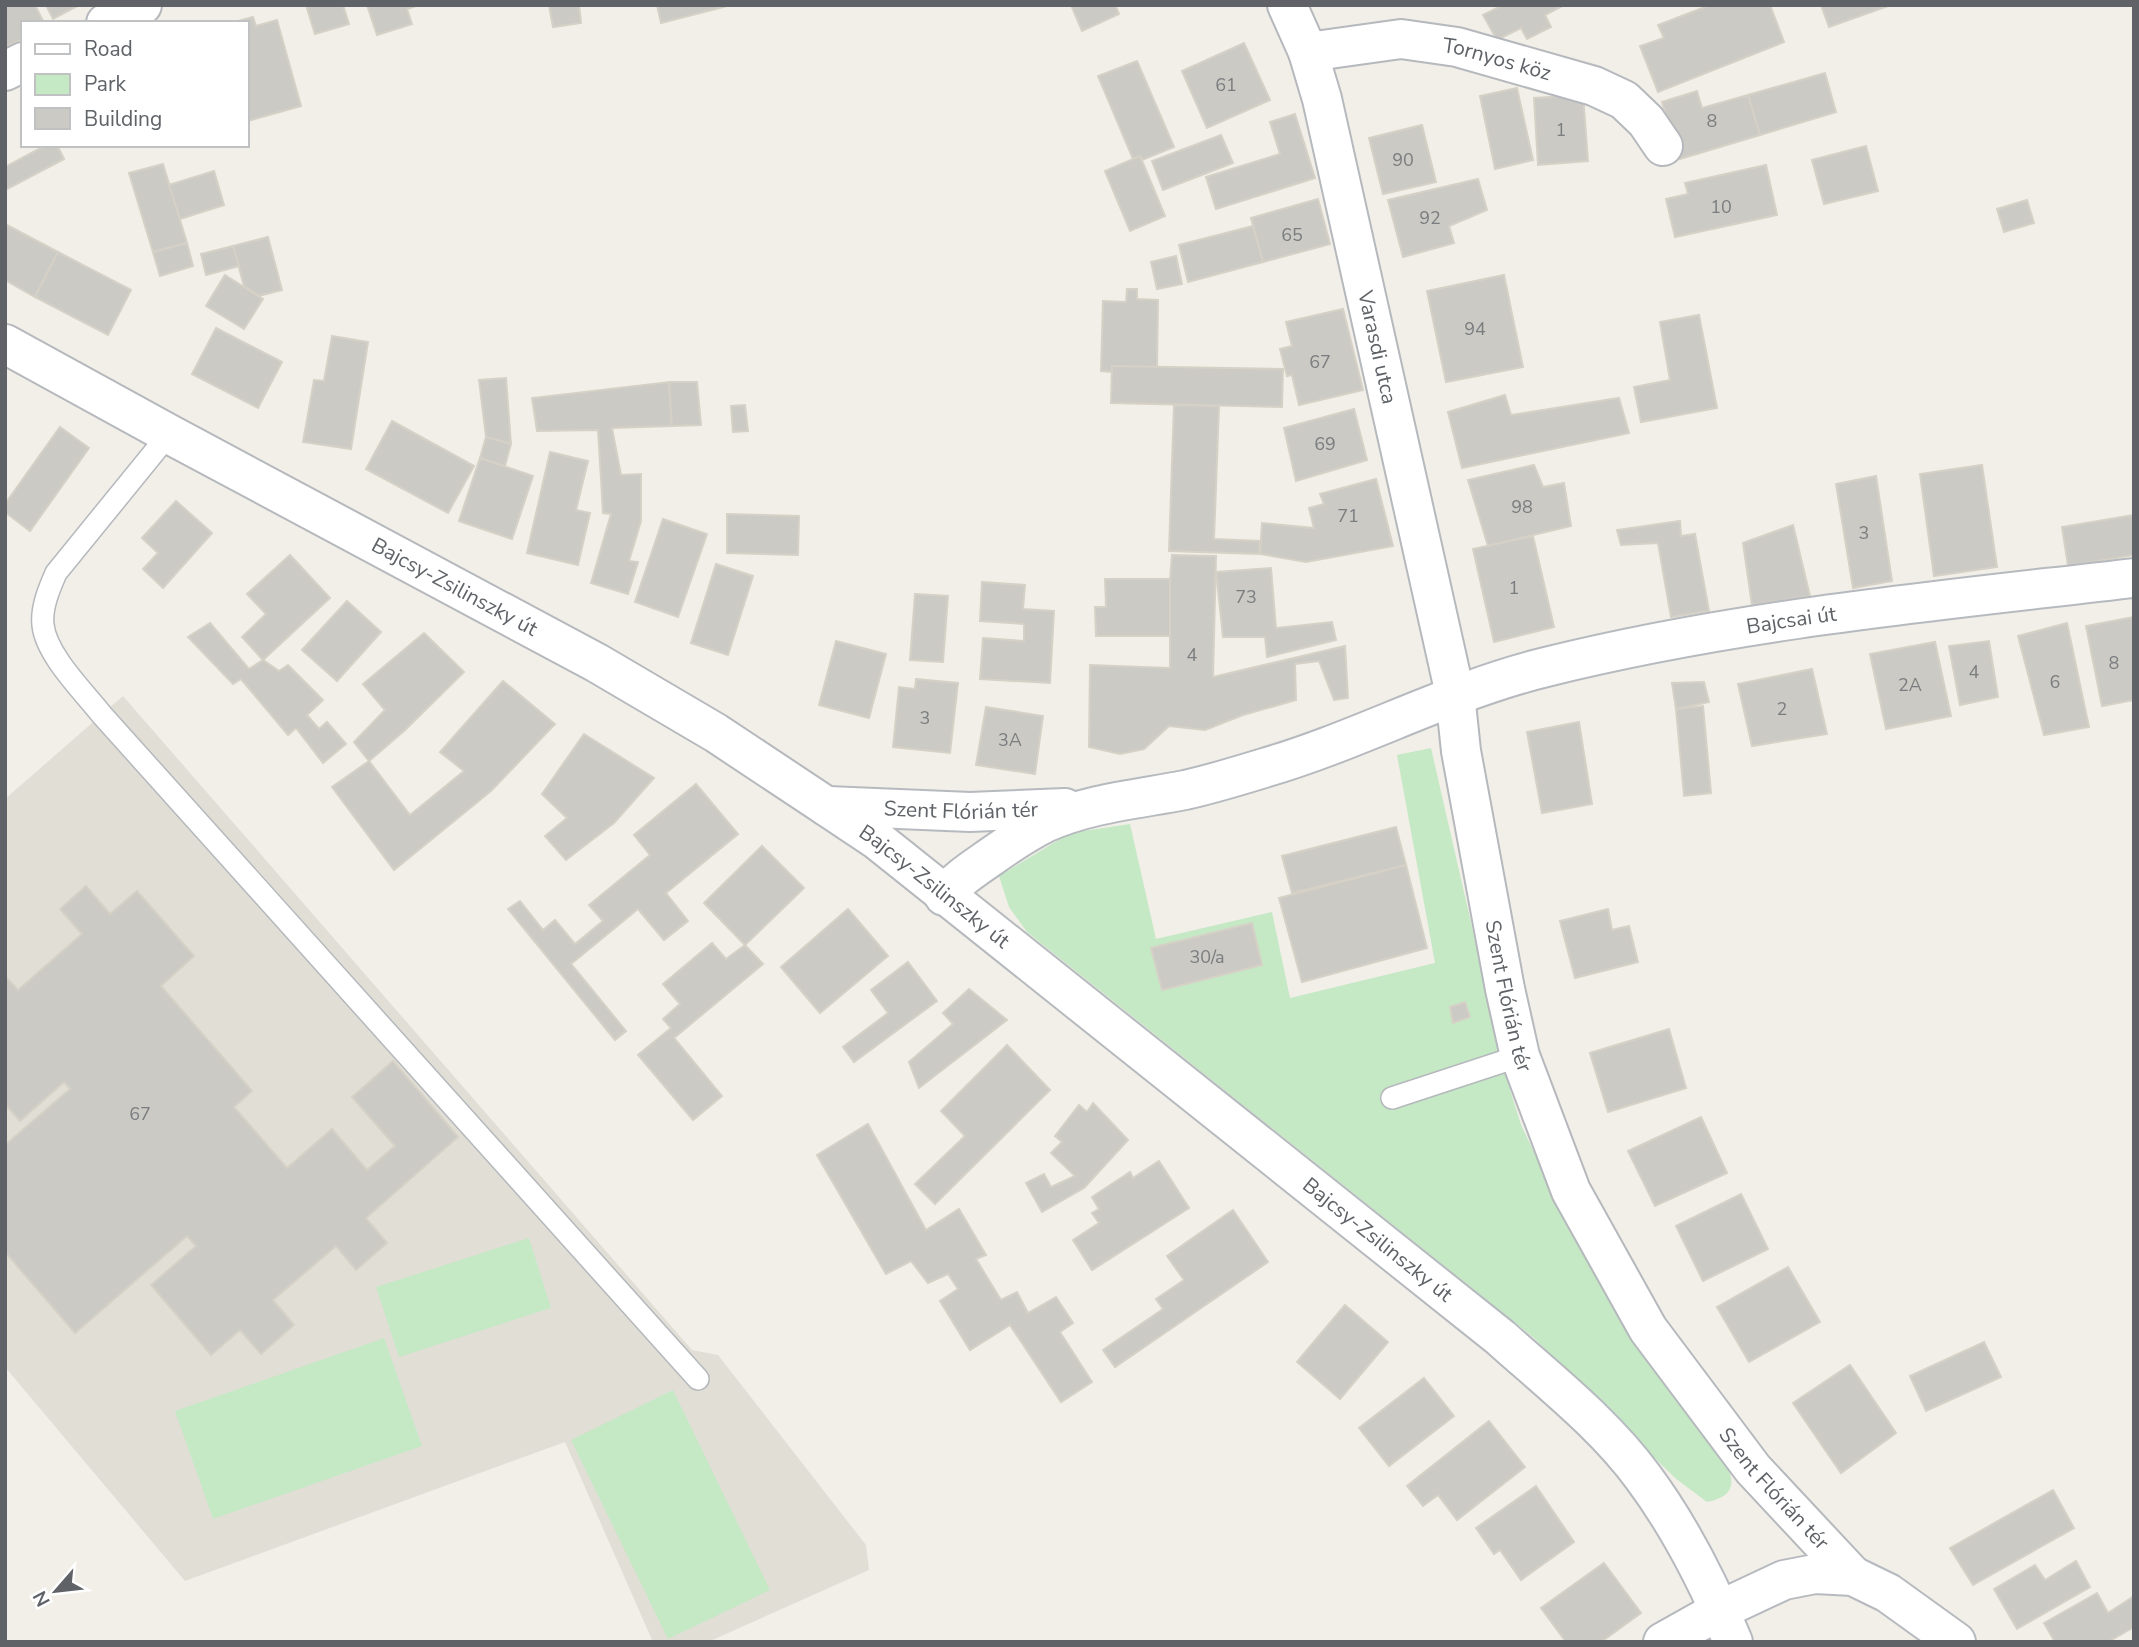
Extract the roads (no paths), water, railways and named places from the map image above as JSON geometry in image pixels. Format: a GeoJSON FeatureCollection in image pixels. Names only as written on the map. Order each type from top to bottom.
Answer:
{"type":"FeatureCollection","features":[{"type":"Feature","properties":{"kind":"street"},"geometry":{"type":"LineString","coordinates":[[110,21],[142,5]]}},
{"type":"Feature","properties":{"kind":"street","name":"Varasdi utca"},"geometry":{"type":"LineString","coordinates":[[1287,5],[1308,52],[1322,99],[1455,694]]}},
{"type":"Feature","properties":{"kind":"street","name":"Tornyos köz"},"geometry":{"type":"LineString","coordinates":[[1308,52],[1401,39],[1457,47],[1594,86],[1624,100],[1646,121],[1663,146]]}},
{"type":"Feature","properties":{"kind":"street"},"geometry":{"type":"LineString","coordinates":[[5,71],[21,63]]}},
{"type":"Feature","properties":{"kind":"street","name":"Bajcsy-Zsilinszky út"},"geometry":{"type":"LineString","coordinates":[[5,344],[597,663],[716,733],[877,840],[1501,1338],[1584,1413],[1642,1476],[1677,1526],[1726,1626]]}},
{"type":"Feature","properties":{"kind":"street","name":"Bajcsai út"},"geometry":{"type":"LineString","coordinates":[[1455,694],[1545,667],[1820,614],[2134,578]]}},
{"type":"Feature","properties":{"kind":"street","name":"Szent Flórián tér"},"geometry":{"type":"LineString","coordinates":[[944,896],[953,884],[1017,839],[1047,822],[1096,807],[1188,789],[1311,755],[1455,694],[1461,751],[1520,1056],[1571,1191],[1648,1329],[1753,1469],[1853,1576]]}},
{"type":"Feature","properties":{"kind":"street","name":"Szent Flórián tér"},"geometry":{"type":"LineString","coordinates":[[826,806],[970,812],[1096,807]]}},
{"type":"Feature","properties":{"kind":"street"},"geometry":{"type":"LineString","coordinates":[[1663,1642],[1726,1626],[1784,1580],[1815,1574],[1853,1576],[1888,1593],[1956,1642]]}},
{"type":"Feature","properties":{"kind":"lane"},"geometry":{"type":"LineString","coordinates":[[169,434],[56,573],[49,589],[43,626],[53,653],[102,716],[698,1379]]}},
{"type":"Feature","properties":{"kind":"lane"},"geometry":{"type":"LineString","coordinates":[[1392,1098],[1520,1056]]}}]}
